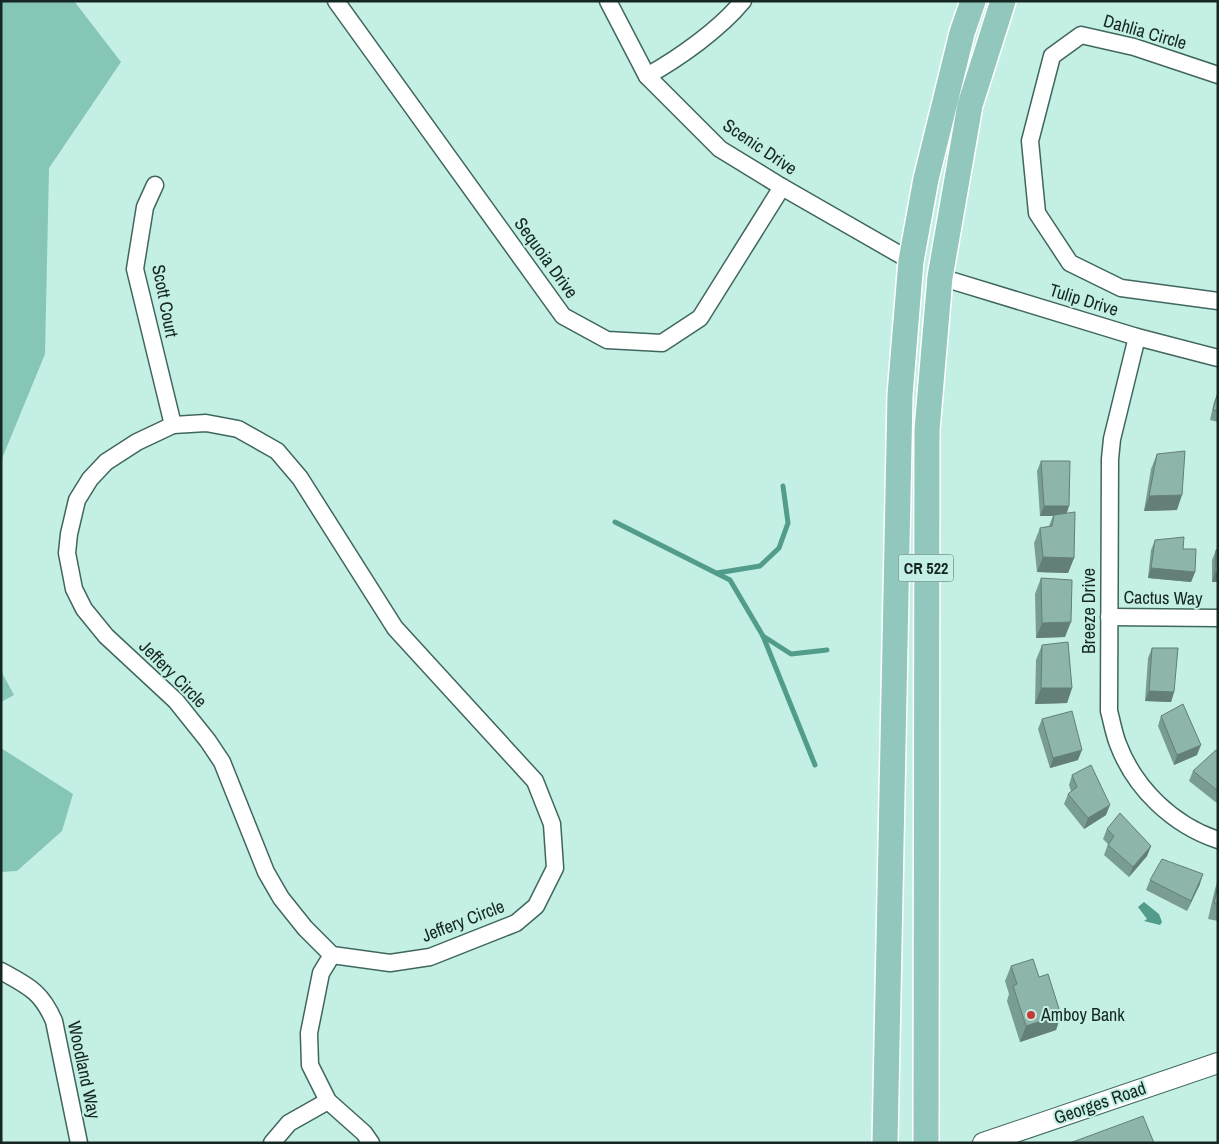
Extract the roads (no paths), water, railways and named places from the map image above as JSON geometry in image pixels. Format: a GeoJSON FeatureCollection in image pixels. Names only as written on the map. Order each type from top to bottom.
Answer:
{"type":"FeatureCollection","features":[{"type":"Feature","properties":{"kind":"main road","name":"CR 522"},"geometry":{"type":"LineString","coordinates":[[885,1143],[900,396],[911,261],[926,179],[962,33],[973,1]]}},
{"type":"Feature","properties":{"kind":"main road","name":"CR 522"},"geometry":{"type":"LineString","coordinates":[[926,1143],[926,430],[940,277],[970,105],[1003,1]]}},
{"type":"Feature","properties":{"kind":"street","name":"Sequoia Drive"},"geometry":{"type":"LineString","coordinates":[[336,1],[563,316],[607,340],[662,343],[700,318],[782,188]]}},
{"type":"Feature","properties":{"kind":"street","name":"Scenic Drive"},"geometry":{"type":"LineString","coordinates":[[608,1],[647,76],[720,148],[782,188],[911,261]]}},
{"type":"Feature","properties":{"kind":"street"},"geometry":{"type":"LineString","coordinates":[[647,76],[666,65],[732,14],[743,1]]}},
{"type":"Feature","properties":{"kind":"street","name":"Dahlia Circle"},"geometry":{"type":"LineString","coordinates":[[1218,75],[1134,47],[1081,35],[1052,56],[1030,141],[1037,214],[1070,263],[1121,288],[1218,302]]}},
{"type":"Feature","properties":{"kind":"street","name":"Scott Court"},"geometry":{"type":"LineString","coordinates":[[155,185],[145,207],[135,268],[173,425]]}},
{"type":"Feature","properties":{"kind":"street","name":"Tulip Drive"},"geometry":{"type":"LineString","coordinates":[[940,277],[1138,337],[1218,358]]}},
{"type":"Feature","properties":{"kind":"street","name":"Breeze Drive"},"geometry":{"type":"LineString","coordinates":[[1138,337],[1112,439],[1109,617],[1110,711],[1118,744],[1136,779],[1170,816],[1199,834],[1218,840]]}},
{"type":"Feature","properties":{"kind":"street","name":"Jeffery Circle"},"geometry":{"type":"LineString","coordinates":[[206,423],[238,429],[277,451],[300,478],[395,628],[535,781],[552,824],[555,868],[536,906],[516,923],[430,958],[390,963],[332,955],[305,928],[281,898],[266,872],[222,762],[208,741],[176,701],[106,636],[84,608],[74,589],[67,554],[69,534],[77,500],[106,462],[137,442],[173,425],[206,423]]}},
{"type":"Feature","properties":{"kind":"street","name":"Cactus Way"},"geometry":{"type":"LineString","coordinates":[[1109,617],[1218,618]]}},
{"type":"Feature","properties":{"kind":"street"},"geometry":{"type":"LineString","coordinates":[[332,955],[321,973],[309,1032],[310,1065],[328,1102],[364,1133],[371,1143]]}},
{"type":"Feature","properties":{"kind":"street","name":"Woodland Way"},"geometry":{"type":"LineString","coordinates":[[1,971],[40,994],[49,1008],[54,1021],[79,1143]]}},
{"type":"Feature","properties":{"kind":"street","name":"Georges Road"},"geometry":{"type":"LineString","coordinates":[[982,1143],[1218,1063]]}},
{"type":"Feature","properties":{"kind":"street"},"geometry":{"type":"LineString","coordinates":[[272,1143],[289,1123],[328,1102]]}},
{"type":"Feature","properties":{"kind":"waterway"},"geometry":{"type":"LineString","coordinates":[[717,573],[760,566],[779,548],[788,523],[783,486]]}},
{"type":"Feature","properties":{"kind":"waterway"},"geometry":{"type":"LineString","coordinates":[[615,522],[730,580],[763,636],[815,765]]}},
{"type":"Feature","properties":{"kind":"waterway"},"geometry":{"type":"LineString","coordinates":[[763,636],[791,654],[827,650]]}},
{"type":"Feature","properties":{"kind":"place","name":"Amboy Bank"},"geometry":{"type":"Point","coordinates":[1031,1015]}}]}
